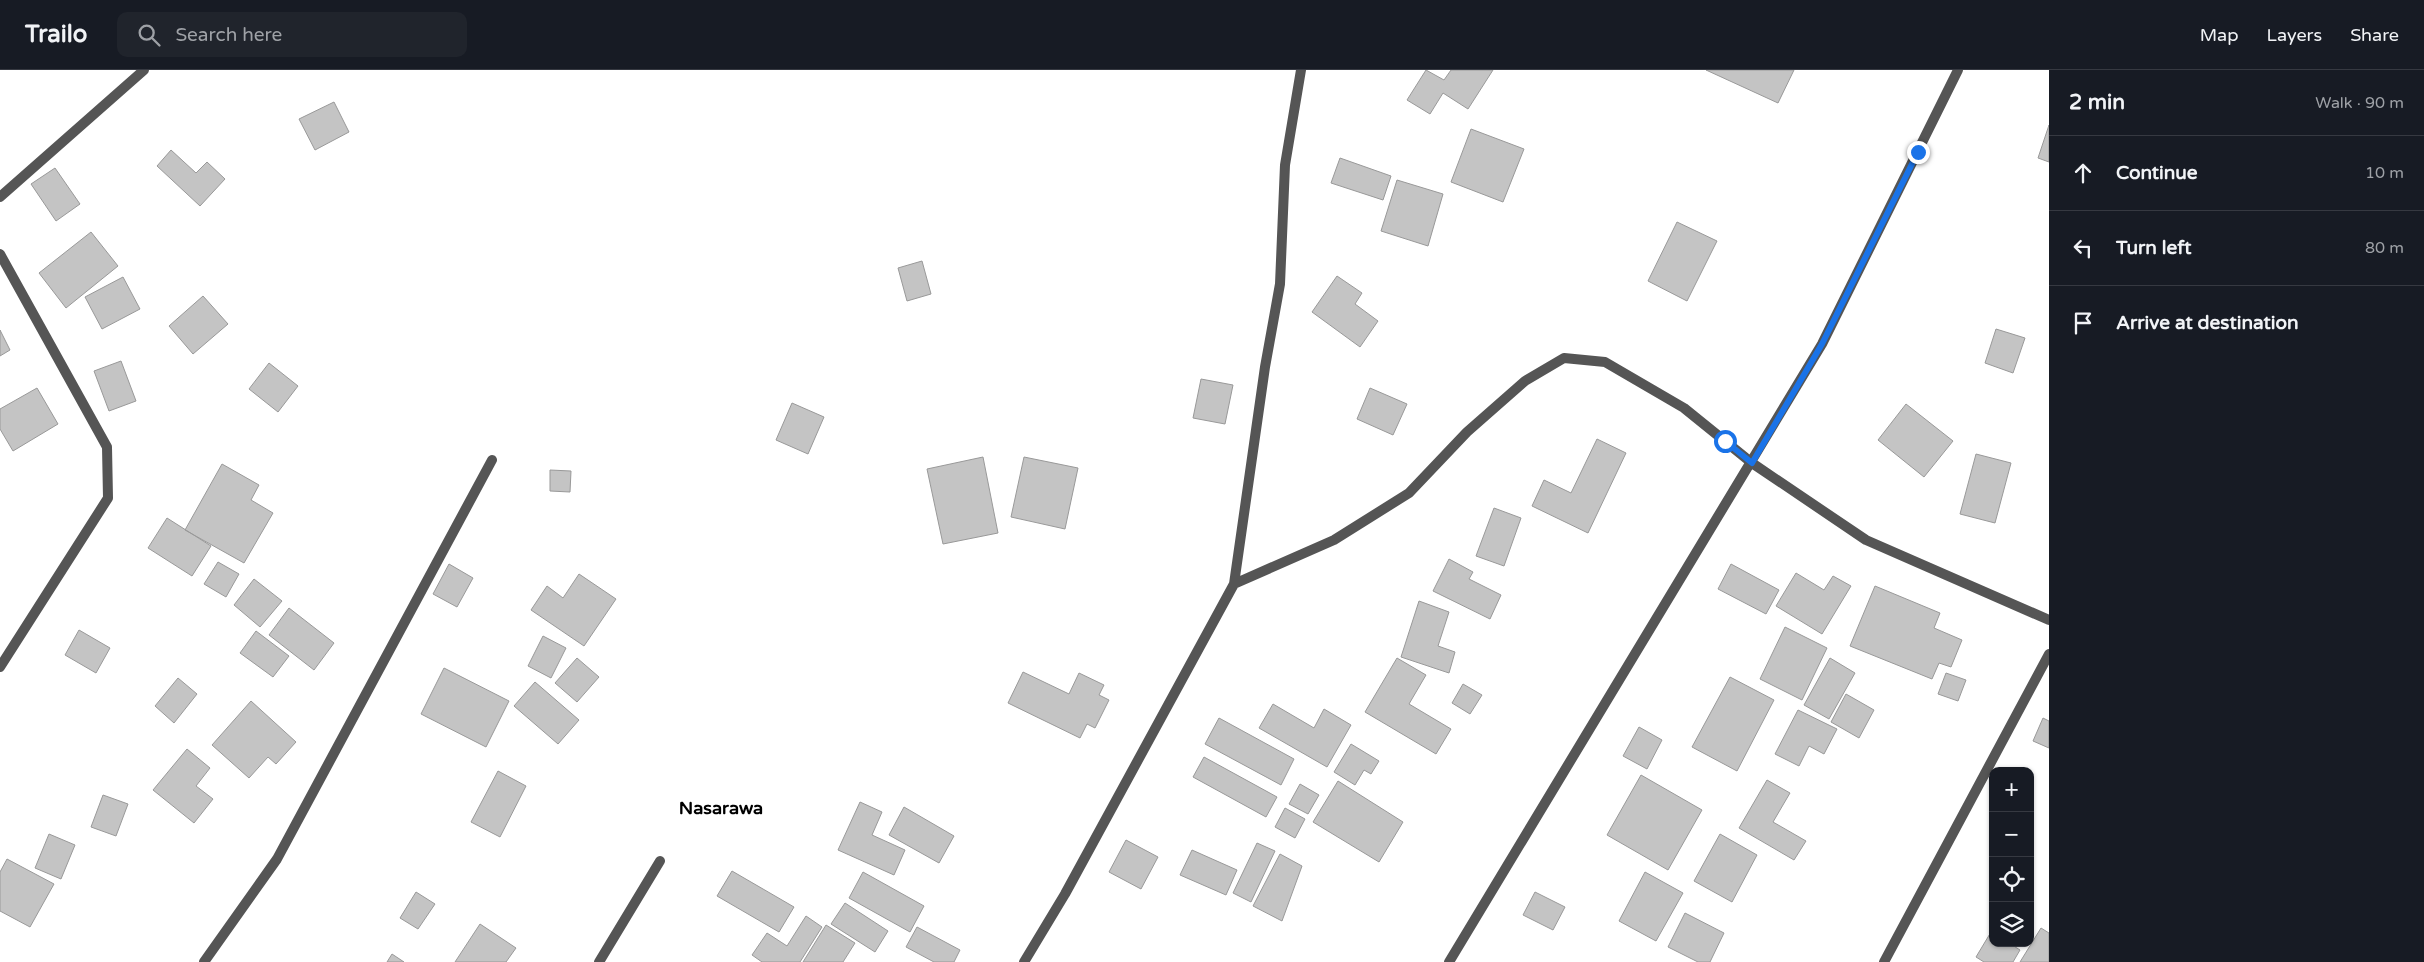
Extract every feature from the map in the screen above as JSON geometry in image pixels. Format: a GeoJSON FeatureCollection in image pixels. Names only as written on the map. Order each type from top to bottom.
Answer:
{"type":"FeatureCollection","features":[{"type":"Feature","properties":{"kind":"street"},"geometry":{"type":"LineString","coordinates":[[0,196],[144,70]]}},
{"type":"Feature","properties":{"kind":"street"},"geometry":{"type":"LineString","coordinates":[[1024,962],[1065,894],[1234,584],[1265,367],[1280,284],[1285,165],[1301,70]]}},
{"type":"Feature","properties":{"kind":"street"},"geometry":{"type":"LineString","coordinates":[[1449,962],[1752,463],[1822,344],[1958,70]]}},
{"type":"Feature","properties":{"kind":"street"},"geometry":{"type":"LineString","coordinates":[[0,254],[107,447],[108,498],[0,667]]}},
{"type":"Feature","properties":{"kind":"street"},"geometry":{"type":"LineString","coordinates":[[1234,584],[1334,540],[1409,493],[1474,426],[1525,381],[1564,358],[1605,362],[1684,408],[1752,463],[1866,540],[2049,620]]}},
{"type":"Feature","properties":{"kind":"street"},"geometry":{"type":"LineString","coordinates":[[204,962],[277,859],[492,460]]}},
{"type":"Feature","properties":{"kind":"street"},"geometry":{"type":"LineString","coordinates":[[1884,962],[2049,654]]}},
{"type":"Feature","properties":{"kind":"street"},"geometry":{"type":"LineString","coordinates":[[599,962],[660,860]]}},
{"type":"Feature","properties":{"kind":"building"},"geometry":{"type":"Polygon","coordinates":[[[1426,70],[1444,80],[1451,70],[1493,70],[1468,109],[1443,93],[1430,114],[1407,100],[1426,70]]]}},
{"type":"Feature","properties":{"kind":"building"},"geometry":{"type":"Polygon","coordinates":[[[1706,70],[1794,70],[1778,103],[1706,70]]]}},
{"type":"Feature","properties":{"kind":"building"},"geometry":{"type":"Polygon","coordinates":[[[334,102],[349,132],[315,150],[299,119],[334,102]]]}},
{"type":"Feature","properties":{"kind":"building"},"geometry":{"type":"Polygon","coordinates":[[[2049,125],[2049,162],[2038,158],[2049,125]]]}},
{"type":"Feature","properties":{"kind":"building"},"geometry":{"type":"Polygon","coordinates":[[[1471,129],[1524,149],[1503,202],[1451,182],[1471,129]]]}},
{"type":"Feature","properties":{"kind":"building"},"geometry":{"type":"Polygon","coordinates":[[[171,150],[196,173],[207,162],[225,179],[200,206],[157,166],[171,150]]]}},
{"type":"Feature","properties":{"kind":"building"},"geometry":{"type":"Polygon","coordinates":[[[1340,158],[1391,176],[1383,200],[1331,183],[1340,158]]]}},
{"type":"Feature","properties":{"kind":"building"},"geometry":{"type":"Polygon","coordinates":[[[55,168],[80,204],[56,221],[31,184],[55,168]]]}},
{"type":"Feature","properties":{"kind":"building"},"geometry":{"type":"Polygon","coordinates":[[[1397,180],[1443,194],[1428,246],[1381,231],[1397,180]]]}},
{"type":"Feature","properties":{"kind":"building"},"geometry":{"type":"Polygon","coordinates":[[[1677,222],[1717,241],[1687,301],[1648,281],[1677,222]]]}},
{"type":"Feature","properties":{"kind":"building"},"geometry":{"type":"Polygon","coordinates":[[[91,232],[118,266],[66,308],[39,273],[91,232]]]}},
{"type":"Feature","properties":{"kind":"building"},"geometry":{"type":"Polygon","coordinates":[[[922,261],[931,294],[907,301],[898,268],[922,261]]]}},
{"type":"Feature","properties":{"kind":"building"},"geometry":{"type":"Polygon","coordinates":[[[1337,276],[1362,293],[1355,304],[1378,321],[1360,347],[1312,312],[1337,276]]]}},
{"type":"Feature","properties":{"kind":"building"},"geometry":{"type":"Polygon","coordinates":[[[123,277],[140,309],[102,329],[85,297],[123,277]]]}},
{"type":"Feature","properties":{"kind":"building"},"geometry":{"type":"Polygon","coordinates":[[[203,296],[228,324],[193,354],[169,326],[203,296]]]}},
{"type":"Feature","properties":{"kind":"building"},"geometry":{"type":"Polygon","coordinates":[[[1996,329],[2025,338],[2013,373],[1985,363],[1996,329]]]}},
{"type":"Feature","properties":{"kind":"building"},"geometry":{"type":"Polygon","coordinates":[[[0,330],[10,350],[0,356],[0,330]]]}},
{"type":"Feature","properties":{"kind":"building"},"geometry":{"type":"Polygon","coordinates":[[[121,361],[136,401],[109,411],[94,371],[121,361]]]}},
{"type":"Feature","properties":{"kind":"building"},"geometry":{"type":"Polygon","coordinates":[[[269,363],[298,386],[278,412],[249,389],[269,363]]]}},
{"type":"Feature","properties":{"kind":"building"},"geometry":{"type":"Polygon","coordinates":[[[1201,379],[1233,385],[1225,424],[1193,418],[1201,379]]]}},
{"type":"Feature","properties":{"kind":"building"},"geometry":{"type":"Polygon","coordinates":[[[37,388],[58,424],[13,451],[0,429],[0,409],[37,388]]]}},
{"type":"Feature","properties":{"kind":"building"},"geometry":{"type":"Polygon","coordinates":[[[1370,388],[1407,404],[1393,435],[1357,419],[1370,388]]]}},
{"type":"Feature","properties":{"kind":"building"},"geometry":{"type":"Polygon","coordinates":[[[792,403],[824,417],[808,454],[776,440],[792,403]]]}},
{"type":"Feature","properties":{"kind":"building"},"geometry":{"type":"Polygon","coordinates":[[[1906,404],[1953,441],[1924,477],[1878,440],[1906,404]]]}},
{"type":"Feature","properties":{"kind":"building"},"geometry":{"type":"Polygon","coordinates":[[[1597,439],[1626,453],[1588,533],[1532,506],[1544,480],[1571,493],[1597,439]]]}},
{"type":"Feature","properties":{"kind":"building"},"geometry":{"type":"Polygon","coordinates":[[[1976,454],[2011,463],[1995,523],[1960,514],[1976,454]]]}},
{"type":"Feature","properties":{"kind":"building"},"geometry":{"type":"Polygon","coordinates":[[[983,457],[998,533],[943,544],[927,469],[983,457]]]}},
{"type":"Feature","properties":{"kind":"building"},"geometry":{"type":"Polygon","coordinates":[[[1024,457],[1078,468],[1065,529],[1011,517],[1024,457]]]}},
{"type":"Feature","properties":{"kind":"building"},"geometry":{"type":"Polygon","coordinates":[[[222,464],[259,485],[251,500],[273,513],[244,563],[185,530],[222,464]]]}},
{"type":"Feature","properties":{"kind":"building"},"geometry":{"type":"Polygon","coordinates":[[[550,470],[571,471],[570,492],[550,491],[550,470]]]}},
{"type":"Feature","properties":{"kind":"building"},"geometry":{"type":"Polygon","coordinates":[[[1494,508],[1521,518],[1504,566],[1476,556],[1494,508]]]}},
{"type":"Feature","properties":{"kind":"building"},"geometry":{"type":"Polygon","coordinates":[[[167,518],[211,546],[192,576],[148,548],[167,518]]]}},
{"type":"Feature","properties":{"kind":"building"},"geometry":{"type":"Polygon","coordinates":[[[1449,559],[1473,572],[1469,579],[1501,595],[1490,619],[1433,591],[1449,559]]]}},
{"type":"Feature","properties":{"kind":"building"},"geometry":{"type":"Polygon","coordinates":[[[218,562],[239,574],[226,597],[204,584],[218,562]]]}},
{"type":"Feature","properties":{"kind":"building"},"geometry":{"type":"Polygon","coordinates":[[[449,564],[473,578],[457,607],[433,594],[449,564]]]}},
{"type":"Feature","properties":{"kind":"building"},"geometry":{"type":"Polygon","coordinates":[[[1731,564],[1779,590],[1766,614],[1718,589],[1731,564]]]}},
{"type":"Feature","properties":{"kind":"building"},"geometry":{"type":"Polygon","coordinates":[[[1796,573],[1824,590],[1833,576],[1851,586],[1822,634],[1776,606],[1796,573]]]}},
{"type":"Feature","properties":{"kind":"building"},"geometry":{"type":"Polygon","coordinates":[[[579,574],[616,599],[584,646],[531,610],[547,586],[563,598],[579,574]]]}},
{"type":"Feature","properties":{"kind":"building"},"geometry":{"type":"Polygon","coordinates":[[[254,579],[282,601],[260,627],[234,605],[254,579]]]}},
{"type":"Feature","properties":{"kind":"building"},"geometry":{"type":"Polygon","coordinates":[[[1875,586],[1940,613],[1934,628],[1962,640],[1951,667],[1939,663],[1932,679],[1850,646],[1875,586]]]}},
{"type":"Feature","properties":{"kind":"building"},"geometry":{"type":"Polygon","coordinates":[[[1419,601],[1449,612],[1438,646],[1455,652],[1449,673],[1401,657],[1419,601]]]}},
{"type":"Feature","properties":{"kind":"building"},"geometry":{"type":"Polygon","coordinates":[[[289,608],[334,643],[314,670],[269,635],[289,608]]]}},
{"type":"Feature","properties":{"kind":"building"},"geometry":{"type":"Polygon","coordinates":[[[1785,627],[1827,648],[1802,700],[1760,679],[1785,627]]]}},
{"type":"Feature","properties":{"kind":"building"},"geometry":{"type":"Polygon","coordinates":[[[79,630],[110,648],[96,673],[65,655],[79,630]]]}},
{"type":"Feature","properties":{"kind":"building"},"geometry":{"type":"Polygon","coordinates":[[[256,631],[289,656],[273,677],[240,653],[256,631]]]}},
{"type":"Feature","properties":{"kind":"building"},"geometry":{"type":"Polygon","coordinates":[[[543,636],[566,648],[551,678],[528,666],[543,636]]]}},
{"type":"Feature","properties":{"kind":"building"},"geometry":{"type":"Polygon","coordinates":[[[577,658],[599,677],[577,702],[555,683],[577,658]]]}},
{"type":"Feature","properties":{"kind":"building"},"geometry":{"type":"Polygon","coordinates":[[[1397,658],[1426,675],[1409,704],[1451,729],[1436,754],[1365,712],[1397,658]]]}},
{"type":"Feature","properties":{"kind":"building"},"geometry":{"type":"Polygon","coordinates":[[[1830,658],[1855,673],[1829,719],[1804,705],[1830,658]]]}},
{"type":"Feature","properties":{"kind":"building"},"geometry":{"type":"Polygon","coordinates":[[[444,668],[509,701],[486,747],[421,714],[444,668]]]}},
{"type":"Feature","properties":{"kind":"building"},"geometry":{"type":"Polygon","coordinates":[[[1023,672],[1069,694],[1079,673],[1104,685],[1099,695],[1109,700],[1095,728],[1087,724],[1080,738],[1008,703],[1023,672]]]}},
{"type":"Feature","properties":{"kind":"building"},"geometry":{"type":"Polygon","coordinates":[[[1946,673],[1966,680],[1958,701],[1938,694],[1946,673]]]}},
{"type":"Feature","properties":{"kind":"building"},"geometry":{"type":"Polygon","coordinates":[[[1730,677],[1774,700],[1737,771],[1692,747],[1730,677]]]}},
{"type":"Feature","properties":{"kind":"building"},"geometry":{"type":"Polygon","coordinates":[[[178,678],[197,694],[174,723],[155,706],[178,678]]]}},
{"type":"Feature","properties":{"kind":"building"},"geometry":{"type":"Polygon","coordinates":[[[535,682],[579,720],[558,744],[514,706],[535,682]]]}},
{"type":"Feature","properties":{"kind":"building"},"geometry":{"type":"Polygon","coordinates":[[[1463,684],[1482,695],[1470,714],[1452,703],[1463,684]]]}},
{"type":"Feature","properties":{"kind":"building"},"geometry":{"type":"Polygon","coordinates":[[[1846,694],[1874,710],[1859,738],[1831,722],[1846,694]]]}},
{"type":"Feature","properties":{"kind":"building"},"geometry":{"type":"Polygon","coordinates":[[[251,701],[296,742],[276,764],[268,757],[249,778],[212,745],[251,701]]]}},
{"type":"Feature","properties":{"kind":"building"},"geometry":{"type":"Polygon","coordinates":[[[1273,704],[1314,728],[1324,709],[1351,725],[1327,767],[1259,728],[1273,704]]]}},
{"type":"Feature","properties":{"kind":"building"},"geometry":{"type":"Polygon","coordinates":[[[1798,710],[1837,729],[1824,754],[1809,746],[1799,766],[1775,754],[1798,710]]]}},
{"type":"Feature","properties":{"kind":"building"},"geometry":{"type":"Polygon","coordinates":[[[1219,718],[1294,759],[1281,785],[1205,744],[1219,718]]]}},
{"type":"Feature","properties":{"kind":"building"},"geometry":{"type":"Polygon","coordinates":[[[2043,718],[2049,721],[2049,748],[2033,741],[2043,718]]]}},
{"type":"Feature","properties":{"kind":"building"},"geometry":{"type":"Polygon","coordinates":[[[1639,727],[1662,740],[1647,769],[1623,756],[1639,727]]]}},
{"type":"Feature","properties":{"kind":"building"},"geometry":{"type":"Polygon","coordinates":[[[1351,744],[1379,761],[1371,774],[1364,770],[1355,785],[1334,772],[1351,744]]]}},
{"type":"Feature","properties":{"kind":"building"},"geometry":{"type":"Polygon","coordinates":[[[187,749],[210,768],[196,786],[213,799],[194,823],[153,790],[187,749]]]}},
{"type":"Feature","properties":{"kind":"building"},"geometry":{"type":"Polygon","coordinates":[[[1204,757],[1277,797],[1266,817],[1193,777],[1204,757]]]}},
{"type":"Feature","properties":{"kind":"building"},"geometry":{"type":"Polygon","coordinates":[[[498,771],[526,786],[500,837],[471,822],[498,771]]]}},
{"type":"Feature","properties":{"kind":"building"},"geometry":{"type":"Polygon","coordinates":[[[1641,775],[1702,810],[1668,870],[1607,835],[1641,775]]]}},
{"type":"Feature","properties":{"kind":"building"},"geometry":{"type":"Polygon","coordinates":[[[1767,780],[1790,793],[1773,822],[1806,841],[1794,860],[1739,828],[1767,780]]]}},
{"type":"Feature","properties":{"kind":"building"},"geometry":{"type":"Polygon","coordinates":[[[1338,781],[1403,822],[1379,862],[1313,822],[1338,781]]]}},
{"type":"Feature","properties":{"kind":"building"},"geometry":{"type":"Polygon","coordinates":[[[1300,784],[1319,795],[1308,814],[1289,804],[1300,784]]]}},
{"type":"Feature","properties":{"kind":"building"},"geometry":{"type":"Polygon","coordinates":[[[103,795],[128,804],[116,836],[91,827],[103,795]]]}},
{"type":"Feature","properties":{"kind":"building"},"geometry":{"type":"Polygon","coordinates":[[[860,802],[882,812],[872,835],[905,850],[894,875],[838,850],[860,802]]]}},
{"type":"Feature","properties":{"kind":"building"},"geometry":{"type":"Polygon","coordinates":[[[904,807],[954,836],[939,863],[889,835],[904,807]]]}},
{"type":"Feature","properties":{"kind":"building"},"geometry":{"type":"Polygon","coordinates":[[[1285,808],[1305,819],[1295,838],[1275,827],[1285,808]]]}},
{"type":"Feature","properties":{"kind":"building"},"geometry":{"type":"Polygon","coordinates":[[[49,834],[75,845],[61,879],[35,868],[49,834]]]}},
{"type":"Feature","properties":{"kind":"building"},"geometry":{"type":"Polygon","coordinates":[[[1720,834],[1757,855],[1732,902],[1694,881],[1720,834]]]}},
{"type":"Feature","properties":{"kind":"building"},"geometry":{"type":"Polygon","coordinates":[[[1126,840],[1158,857],[1141,889],[1109,872],[1126,840]]]}},
{"type":"Feature","properties":{"kind":"building"},"geometry":{"type":"Polygon","coordinates":[[[1257,843],[1275,851],[1251,902],[1233,893],[1257,843]]]}},
{"type":"Feature","properties":{"kind":"building"},"geometry":{"type":"Polygon","coordinates":[[[1192,850],[1237,870],[1226,895],[1180,875],[1192,850]]]}},
{"type":"Feature","properties":{"kind":"building"},"geometry":{"type":"Polygon","coordinates":[[[1280,854],[1302,866],[1282,921],[1253,906],[1280,854]]]}},
{"type":"Feature","properties":{"kind":"building"},"geometry":{"type":"Polygon","coordinates":[[[7,859],[54,884],[30,927],[0,911],[0,872],[7,859]]]}},
{"type":"Feature","properties":{"kind":"building"},"geometry":{"type":"Polygon","coordinates":[[[732,871],[794,907],[779,932],[717,896],[732,871]]]}},
{"type":"Feature","properties":{"kind":"building"},"geometry":{"type":"Polygon","coordinates":[[[863,872],[924,906],[910,932],[849,898],[863,872]]]}},
{"type":"Feature","properties":{"kind":"building"},"geometry":{"type":"Polygon","coordinates":[[[1645,872],[1683,893],[1656,941],[1619,921],[1645,872]]]}},
{"type":"Feature","properties":{"kind":"building"},"geometry":{"type":"Polygon","coordinates":[[[416,892],[435,904],[418,929],[400,918],[416,892]]]}},
{"type":"Feature","properties":{"kind":"building"},"geometry":{"type":"Polygon","coordinates":[[[1535,892],[1565,907],[1553,930],[1523,915],[1535,892]]]}},
{"type":"Feature","properties":{"kind":"building"},"geometry":{"type":"Polygon","coordinates":[[[845,903],[888,931],[875,952],[831,924],[845,903]]]}},
{"type":"Feature","properties":{"kind":"building"},"geometry":{"type":"Polygon","coordinates":[[[1685,913],[1724,933],[1710,962],[1698,962],[1668,947],[1685,913]]]}},
{"type":"Feature","properties":{"kind":"building"},"geometry":{"type":"Polygon","coordinates":[[[806,916],[822,927],[800,962],[762,962],[752,955],[767,933],[787,946],[806,916]]]}},
{"type":"Feature","properties":{"kind":"building"},"geometry":{"type":"Polygon","coordinates":[[[480,924],[516,948],[506,962],[455,962],[480,924]]]}},
{"type":"Feature","properties":{"kind":"building"},"geometry":{"type":"Polygon","coordinates":[[[826,925],[855,943],[843,962],[803,962],[826,925]]]}},
{"type":"Feature","properties":{"kind":"building"},"geometry":{"type":"Polygon","coordinates":[[[917,927],[960,950],[954,962],[934,962],[906,947],[917,927]]]}},
{"type":"Feature","properties":{"kind":"building"},"geometry":{"type":"Polygon","coordinates":[[[2041,928],[2049,933],[2049,962],[2020,962],[2029,947],[2034,947],[2034,939],[2041,928]]]}},
{"type":"Feature","properties":{"kind":"building"},"geometry":{"type":"Polygon","coordinates":[[[1989,935],[1989,947],[2015,947],[2020,950],[2013,962],[1984,962],[1976,957],[1989,935]]]}},
{"type":"Feature","properties":{"kind":"building"},"geometry":{"type":"Polygon","coordinates":[[[392,954],[404,962],[387,962],[392,954]]]}},
{"type":"Feature","properties":{"kind":"district","name":"Nasarawa"},"geometry":{"type":"Point","coordinates":[721,808]}},
{"type":"Feature","properties":{"kind":"route"},"geometry":{"type":"LineString","coordinates":[[1725,441],[1752,463],[1822,344],[1879,234],[1918,152]]}}]}
